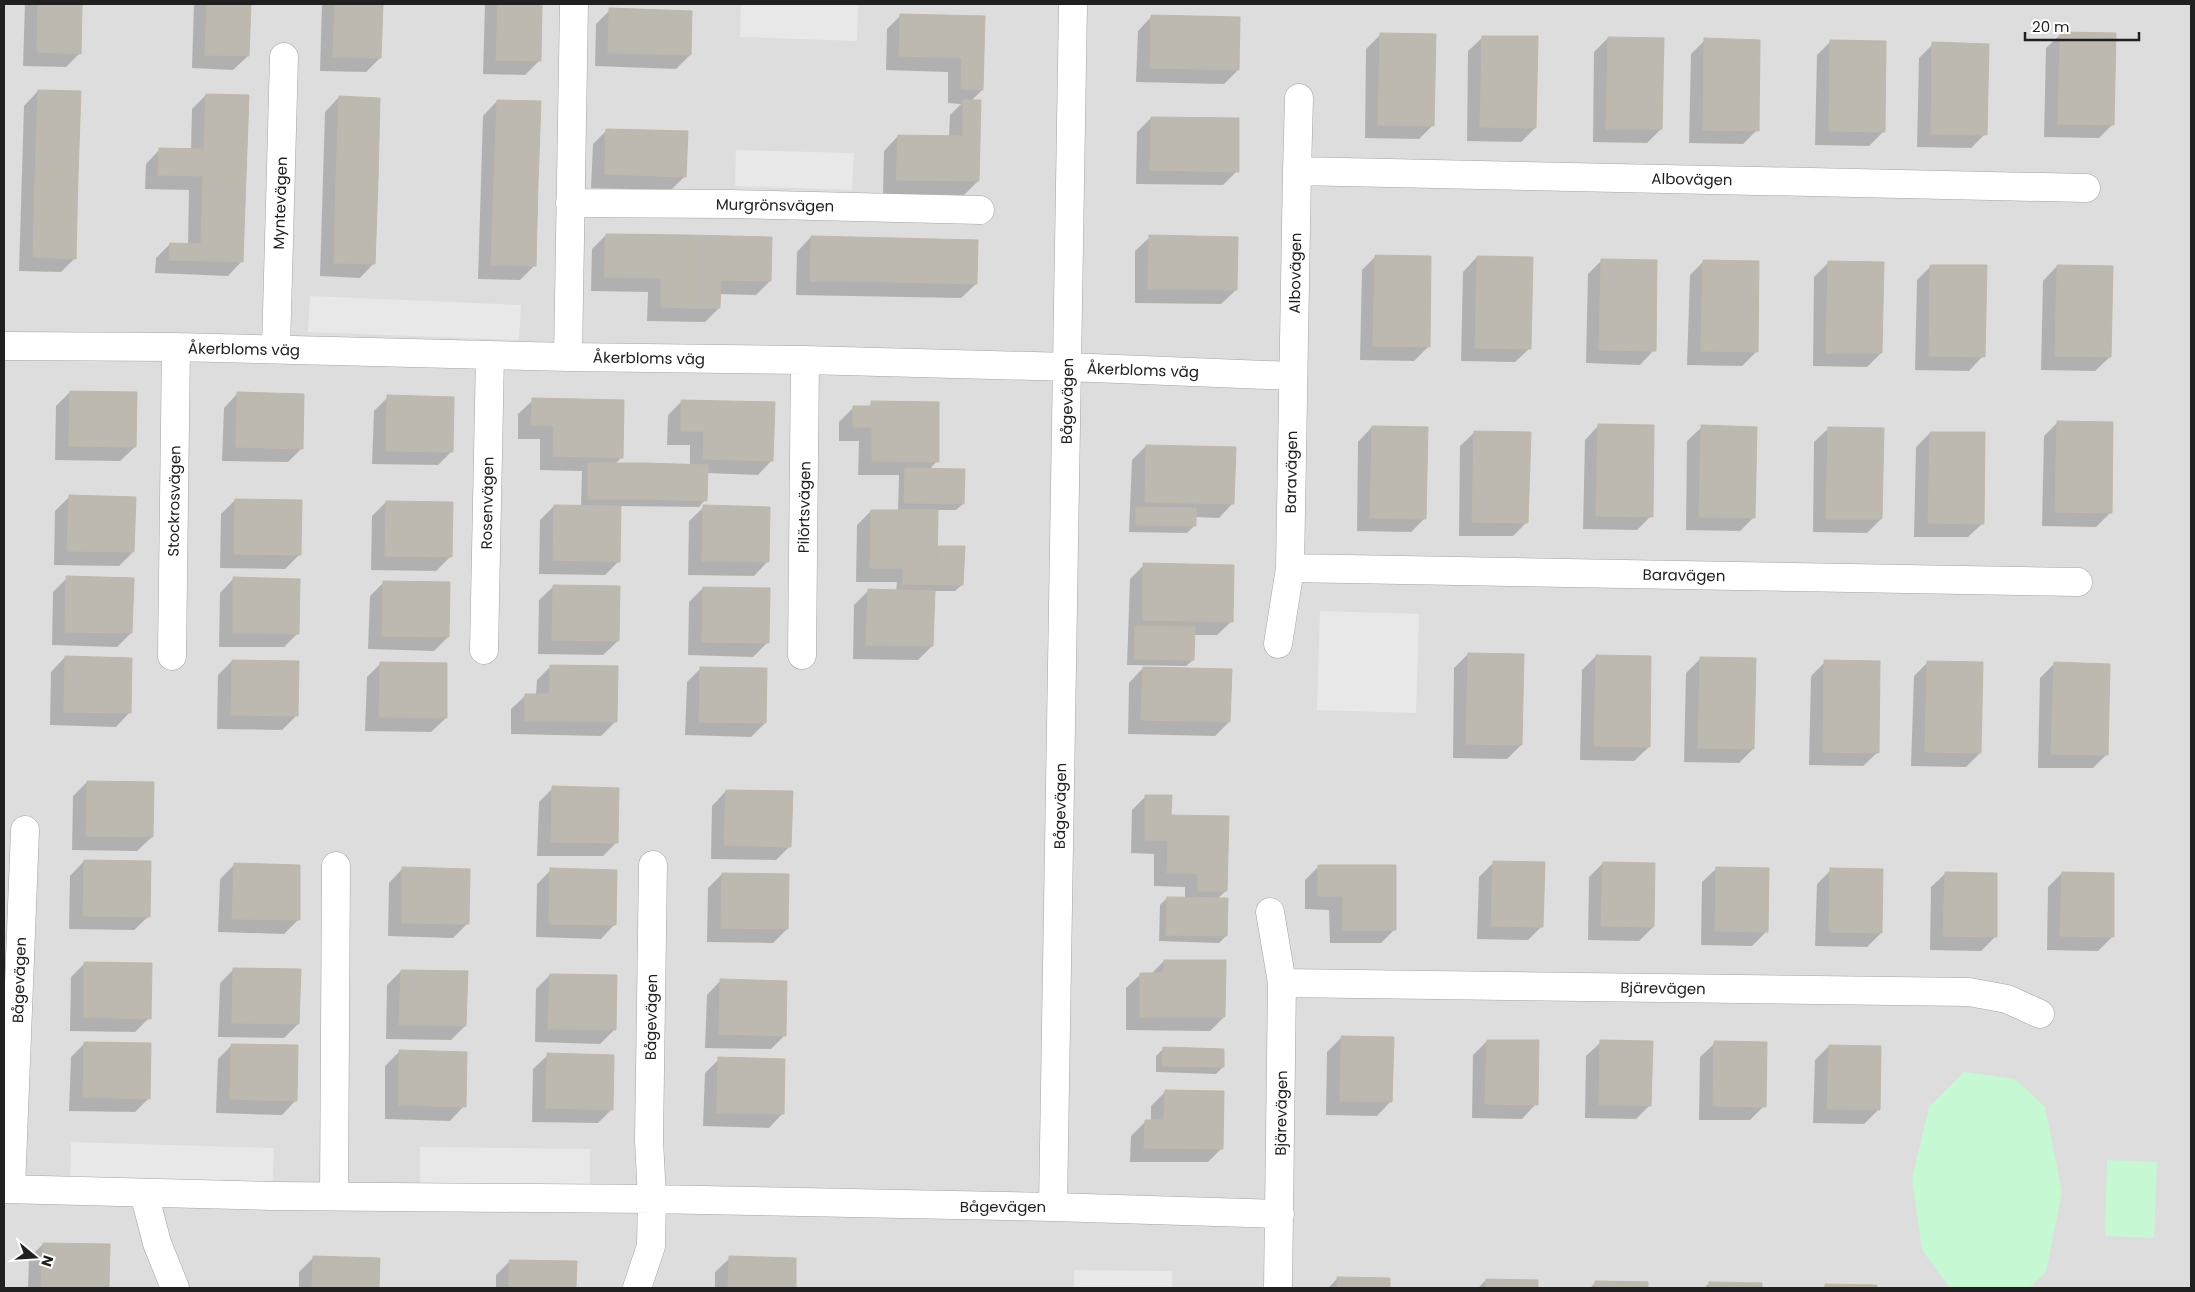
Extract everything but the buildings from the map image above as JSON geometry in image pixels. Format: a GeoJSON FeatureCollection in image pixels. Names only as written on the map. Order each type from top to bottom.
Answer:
{"type":"FeatureCollection","features":[{"type":"Feature","properties":{"kind":"street"},"geometry":{"type":"LineString","coordinates":[[568,357],[574,4]]}},
{"type":"Feature","properties":{"kind":"street","name":"Bågevägen"},"geometry":{"type":"LineString","coordinates":[[25,830],[7,1189],[144,1193],[652,1199],[1053,1207],[1073,4]]}},
{"type":"Feature","properties":{"kind":"street","name":"Myntevägen"},"geometry":{"type":"LineString","coordinates":[[276,349],[284,58]]}},
{"type":"Feature","properties":{"kind":"street","name":"Albovägen"},"geometry":{"type":"LineString","coordinates":[[1293,376],[1299,98]]}},
{"type":"Feature","properties":{"kind":"street","name":"Albovägen"},"geometry":{"type":"LineString","coordinates":[[1297,171],[2086,188]]}},
{"type":"Feature","properties":{"kind":"street","name":"Murgrönsvägen"},"geometry":{"type":"LineString","coordinates":[[570,203],[730,204],[980,210]]}},
{"type":"Feature","properties":{"kind":"street","name":"Åkerbloms väg"},"geometry":{"type":"LineString","coordinates":[[4,346],[176,347],[490,356],[805,360],[1068,367],[1293,376]]}},
{"type":"Feature","properties":{"kind":"street","name":"Stockrosvägen"},"geometry":{"type":"LineString","coordinates":[[172,656],[176,347]]}},
{"type":"Feature","properties":{"kind":"street","name":"Rosenvägen"},"geometry":{"type":"LineString","coordinates":[[484,650],[490,356]]}},
{"type":"Feature","properties":{"kind":"street","name":"Pilörtsvägen"},"geometry":{"type":"LineString","coordinates":[[802,655],[805,360]]}},
{"type":"Feature","properties":{"kind":"street","name":"Baravägen"},"geometry":{"type":"LineString","coordinates":[[1278,644],[1290,568],[1293,376]]}},
{"type":"Feature","properties":{"kind":"street","name":"Baravägen"},"geometry":{"type":"LineString","coordinates":[[1290,568],[2078,582]]}},
{"type":"Feature","properties":{"kind":"street"},"geometry":{"type":"LineString","coordinates":[[334,1196],[336,866]]}},
{"type":"Feature","properties":{"kind":"street","name":"Bågevägen"},"geometry":{"type":"LineString","coordinates":[[652,1199],[649,1140],[653,866]]}},
{"type":"Feature","properties":{"kind":"street","name":"Bjärevägen"},"geometry":{"type":"LineString","coordinates":[[1270,912],[1282,983],[1278,1288]]}},
{"type":"Feature","properties":{"kind":"street","name":"Bjärevägen"},"geometry":{"type":"LineString","coordinates":[[1282,983],[1969,992],[2007,999],[2040,1014]]}},
{"type":"Feature","properties":{"kind":"street"},"geometry":{"type":"LineString","coordinates":[[144,1193],[156,1243],[175,1288]]}},
{"type":"Feature","properties":{"kind":"street"},"geometry":{"type":"LineString","coordinates":[[637,1288],[651,1246],[652,1199]]}},
{"type":"Feature","properties":{"kind":"street"},"geometry":{"type":"LineString","coordinates":[[1053,1207],[1280,1214]]}},
{"type":"Feature","properties":{"kind":"shaded area"},"geometry":{"type":"Polygon","coordinates":[[[4,4],[2191,4],[2191,1288],[4,1288],[4,4]]]}},
{"type":"Feature","properties":{"kind":"shaded area"},"geometry":{"type":"Polygon","coordinates":[[[741,4],[858,5],[857,41],[740,37],[741,4]]]}},
{"type":"Feature","properties":{"kind":"shaded area"},"geometry":{"type":"Polygon","coordinates":[[[736,150],[854,153],[852,190],[735,186],[736,150]]]}},
{"type":"Feature","properties":{"kind":"shaded area"},"geometry":{"type":"Polygon","coordinates":[[[310,296],[521,305],[519,340],[308,332],[310,296]]]}},
{"type":"Feature","properties":{"kind":"shaded area"},"geometry":{"type":"Polygon","coordinates":[[[1320,611],[1419,614],[1416,713],[1317,710],[1320,611]]]}},
{"type":"Feature","properties":{"kind":"shaded area"},"geometry":{"type":"Polygon","coordinates":[[[71,1142],[274,1148],[272,1196],[70,1189],[71,1142]]]}},
{"type":"Feature","properties":{"kind":"shaded area"},"geometry":{"type":"Polygon","coordinates":[[[420,1147],[590,1149],[590,1198],[420,1197],[420,1147]]]}},
{"type":"Feature","properties":{"kind":"shaded area"},"geometry":{"type":"Polygon","coordinates":[[[1074,1270],[1172,1271],[1172,1288],[1074,1288],[1074,1270]]]}},
{"type":"Feature","properties":{"kind":"green space"},"geometry":{"type":"Polygon","coordinates":[[[1964,1072],[2015,1079],[2045,1107],[2062,1192],[2046,1272],[2029,1288],[1950,1288],[1922,1250],[1912,1179],[1929,1107],[1964,1072]]]}},
{"type":"Feature","properties":{"kind":"green space"},"geometry":{"type":"Polygon","coordinates":[[[2107,1160],[2157,1162],[2154,1238],[2105,1236],[2107,1160]]]}}]}
